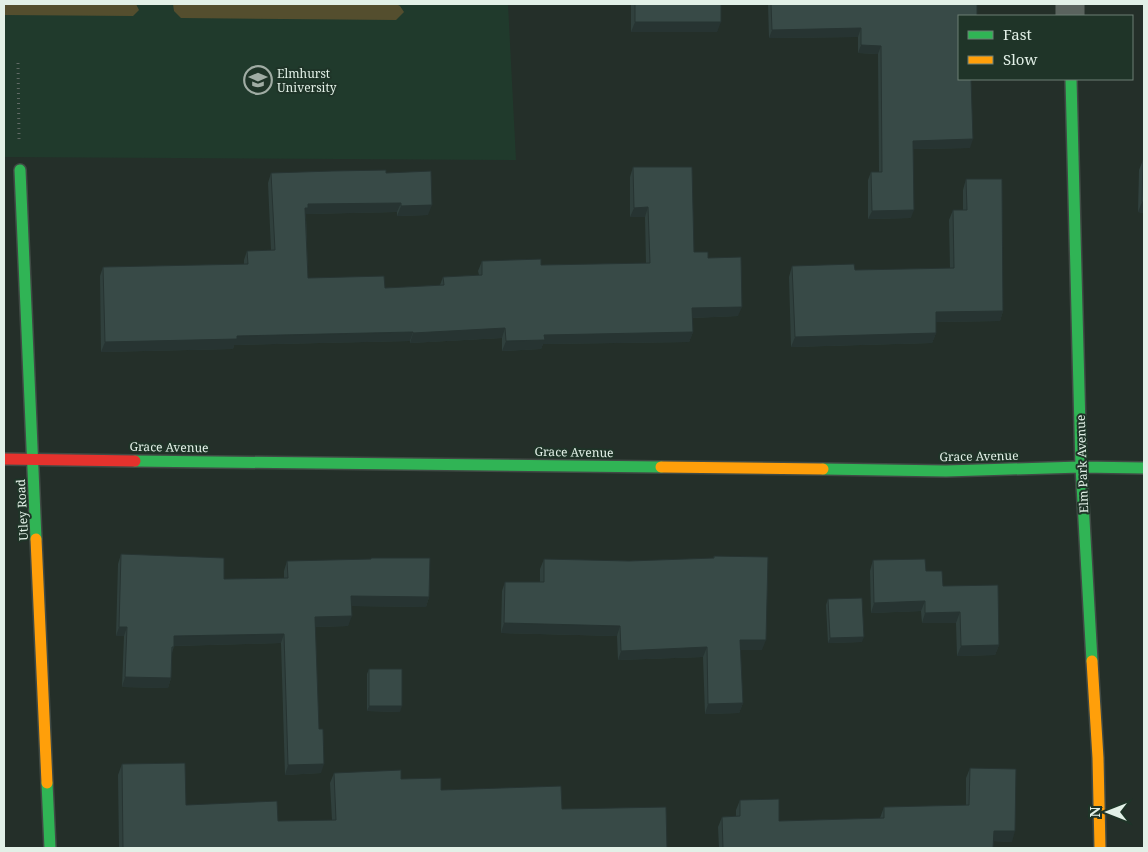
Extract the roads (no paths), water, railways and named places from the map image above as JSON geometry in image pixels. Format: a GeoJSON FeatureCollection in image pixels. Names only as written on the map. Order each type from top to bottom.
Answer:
{"type":"FeatureCollection","features":[{"type":"Feature","properties":{"kind":"street","name":"Elm Park Avenue"},"geometry":{"type":"LineString","coordinates":[[1071,80],[1081,468],[1098,758],[1100,848]]}},
{"type":"Feature","properties":{"kind":"street","name":"Utley Road"},"geometry":{"type":"LineString","coordinates":[[20,170],[50,848]]}},
{"type":"Feature","properties":{"kind":"street","name":"Grace Avenue"},"geometry":{"type":"LineString","coordinates":[[4,458],[946,471],[1144,468]]}},
{"type":"Feature","properties":{"kind":"place","name":"Elmhurst University"},"geometry":{"type":"Point","coordinates":[258,80]}}]}
